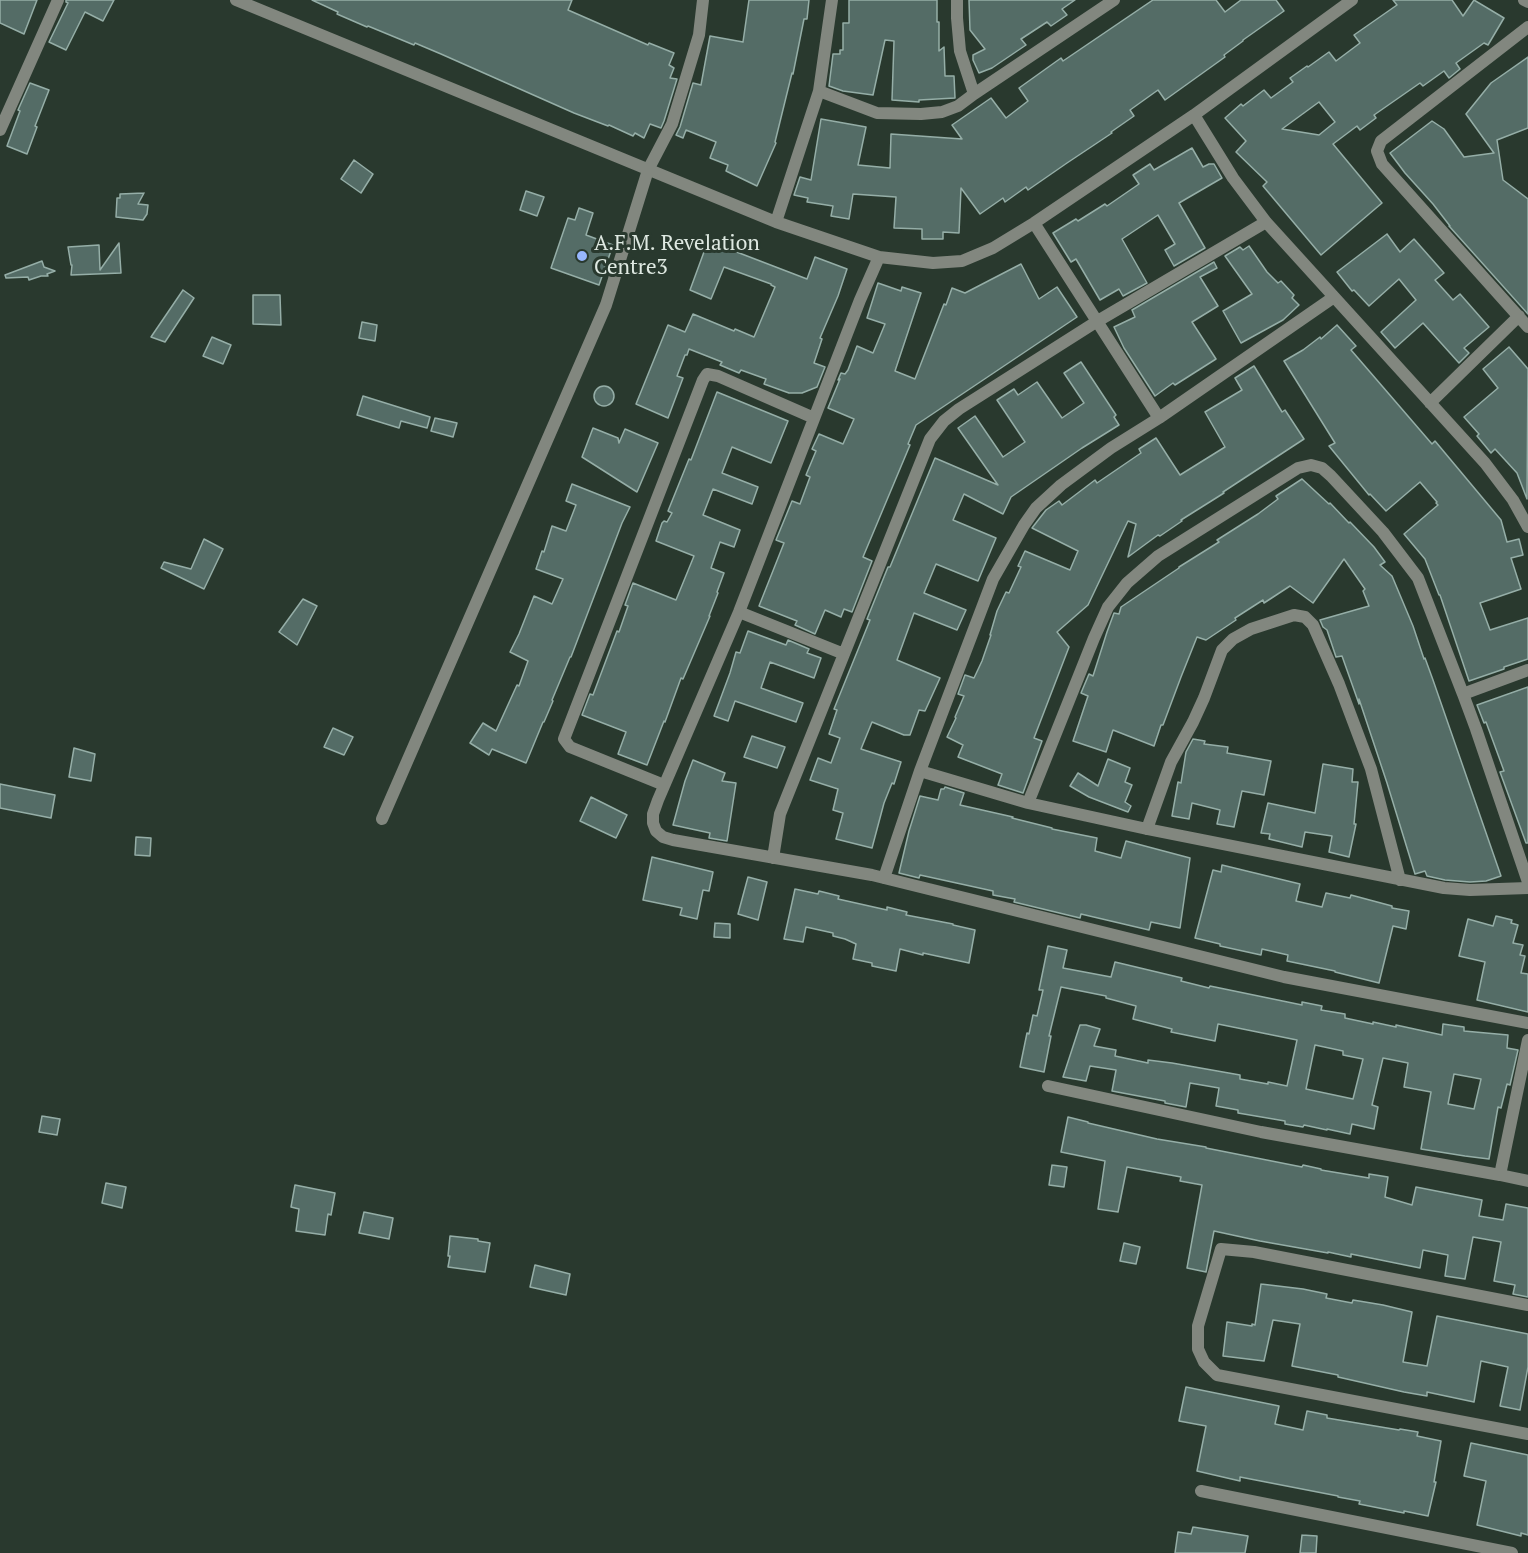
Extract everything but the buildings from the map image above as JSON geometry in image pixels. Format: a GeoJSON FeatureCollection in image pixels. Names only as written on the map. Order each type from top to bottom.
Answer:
{"type":"FeatureCollection","features":[{"type":"Feature","properties":{"kind":"street"},"geometry":{"type":"LineString","coordinates":[[0,130],[58,0]]}},
{"type":"Feature","properties":{"kind":"street"},"geometry":{"type":"LineString","coordinates":[[236,0],[776,222],[879,257],[933,263],[962,261],[993,248],[1034,223],[1194,116],[1352,0]]}},
{"type":"Feature","properties":{"kind":"street"},"geometry":{"type":"LineString","coordinates":[[382,819],[606,304],[648,170],[672,124],[699,34],[703,0]]}},
{"type":"Feature","properties":{"kind":"street"},"geometry":{"type":"LineString","coordinates":[[776,222],[819,91],[832,0]]}},
{"type":"Feature","properties":{"kind":"street"},"geometry":{"type":"LineString","coordinates":[[957,0],[960,51],[974,94]]}},
{"type":"Feature","properties":{"kind":"street"},"geometry":{"type":"LineString","coordinates":[[819,91],[878,113],[942,112],[958,106],[1114,0]]}},
{"type":"Feature","properties":{"kind":"street"},"geometry":{"type":"LineString","coordinates":[[1528,27],[1382,141],[1377,151],[1382,164],[1528,327]]}},
{"type":"Feature","properties":{"kind":"street"},"geometry":{"type":"LineString","coordinates":[[1194,116],[1233,178],[1266,222],[1485,463],[1513,500],[1528,526]]}},
{"type":"Feature","properties":{"kind":"street"},"geometry":{"type":"LineString","coordinates":[[773,858],[780,814],[930,439],[944,421],[959,408],[1096,322],[1266,222]]}},
{"type":"Feature","properties":{"kind":"street"},"geometry":{"type":"LineString","coordinates":[[1034,223],[1159,418]]}},
{"type":"Feature","properties":{"kind":"street"},"geometry":{"type":"LineString","coordinates":[[879,257],[860,300],[739,612],[664,785],[653,814],[656,831],[663,837],[884,878],[1284,977],[1528,1023]]}},
{"type":"Feature","properties":{"kind":"street"},"geometry":{"type":"LineString","coordinates":[[884,878],[920,771],[993,579],[1036,508],[1061,485],[1111,448],[1159,418],[1334,297]]}},
{"type":"Feature","properties":{"kind":"street"},"geometry":{"type":"LineString","coordinates":[[1430,404],[1519,316]]}},
{"type":"Feature","properties":{"kind":"street"},"geometry":{"type":"LineString","coordinates":[[664,785],[570,747],[564,739],[703,380],[707,374],[718,376],[814,418]]}},
{"type":"Feature","properties":{"kind":"street"},"geometry":{"type":"LineString","coordinates":[[1028,803],[1094,638],[1108,607],[1127,583],[1158,556],[1298,468],[1311,465],[1322,468],[1331,476],[1383,532],[1418,578],[1476,729],[1528,882]]}},
{"type":"Feature","properties":{"kind":"street"},"geometry":{"type":"LineString","coordinates":[[739,612],[844,654]]}},
{"type":"Feature","properties":{"kind":"street"},"geometry":{"type":"LineString","coordinates":[[1147,829],[1171,762],[1204,698],[1222,650],[1233,639],[1251,629],[1294,615],[1305,617],[1313,625],[1339,684],[1371,769],[1400,879]]}},
{"type":"Feature","properties":{"kind":"street"},"geometry":{"type":"LineString","coordinates":[[1463,694],[1528,670]]}},
{"type":"Feature","properties":{"kind":"street"},"geometry":{"type":"LineString","coordinates":[[920,771],[1028,803],[1444,888],[1528,888]]}},
{"type":"Feature","properties":{"kind":"street"},"geometry":{"type":"LineString","coordinates":[[1500,1175],[1528,1040]]}},
{"type":"Feature","properties":{"kind":"street"},"geometry":{"type":"LineString","coordinates":[[1048,1086],[1261,1132],[1528,1181]]}},
{"type":"Feature","properties":{"kind":"street"},"geometry":{"type":"LineString","coordinates":[[1528,1305],[1254,1252],[1221,1249],[1198,1326],[1198,1349],[1204,1362],[1217,1375],[1528,1434]]}},
{"type":"Feature","properties":{"kind":"street"},"geometry":{"type":"LineString","coordinates":[[1201,1491],[1512,1553]]}},
{"type":"Feature","properties":{"kind":"place","name":"A.F.M. Revelation Centre3"},"geometry":{"type":"Point","coordinates":[582,256]}}]}
